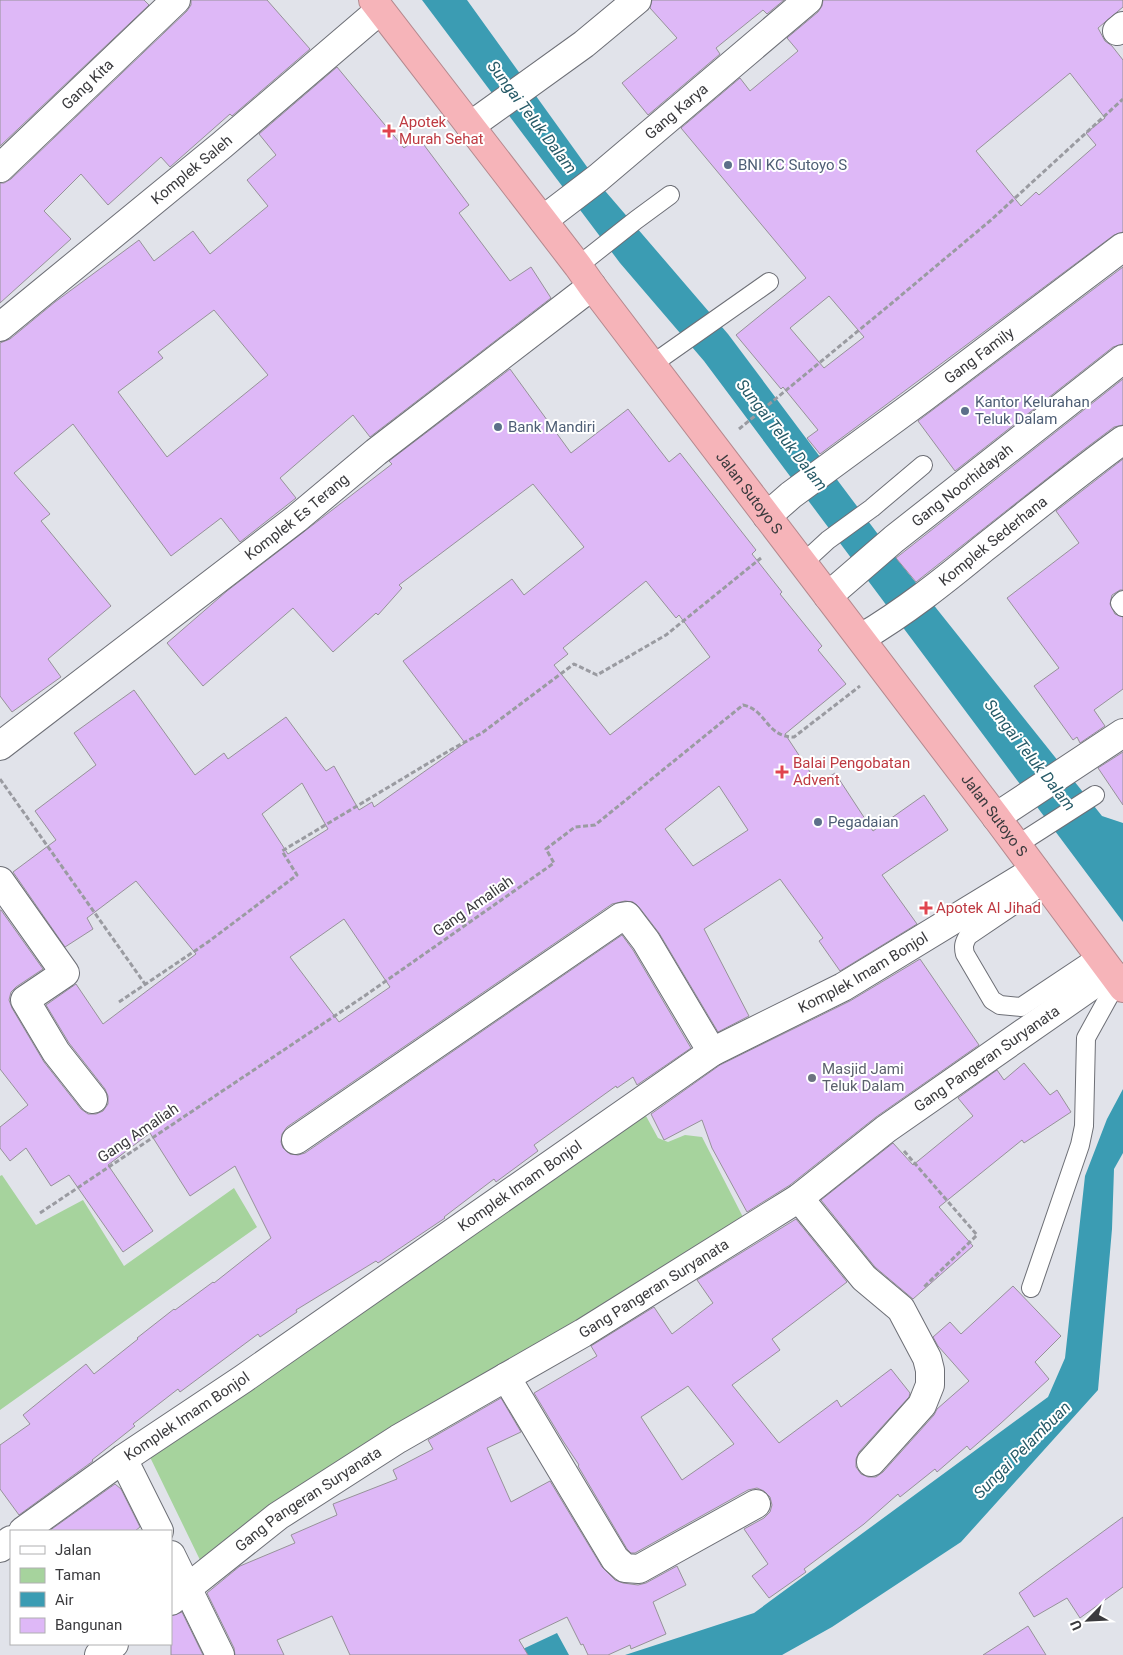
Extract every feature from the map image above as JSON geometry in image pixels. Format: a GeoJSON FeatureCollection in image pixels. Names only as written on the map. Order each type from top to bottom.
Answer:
{"type":"FeatureCollection","features":[{"type":"Feature","properties":{"kind":"highway","name":"Jalan Sutoyo S"},"geometry":{"type":"LineString","coordinates":[[377,5],[480,119],[552,213],[652,365],[996,816],[1113,974]]}},
{"type":"Feature","properties":{"kind":"street","name":"Gang Kita"},"geometry":{"type":"LineString","coordinates":[[0,168],[176,0]]}},
{"type":"Feature","properties":{"kind":"street"},"geometry":{"type":"LineString","coordinates":[[480,119],[584,44],[637,0]]}},
{"type":"Feature","properties":{"kind":"street","name":"Gang Karya"},"geometry":{"type":"LineString","coordinates":[[552,213],[598,178],[808,0]]}},
{"type":"Feature","properties":{"kind":"street","name":"Komplek Saleh"},"geometry":{"type":"LineString","coordinates":[[0,327],[222,145],[377,5]]}},
{"type":"Feature","properties":{"kind":"street","name":"Gang Family"},"geometry":{"type":"LineString","coordinates":[[767,516],[791,494],[834,464],[1123,247]]}},
{"type":"Feature","properties":{"kind":"street","name":"Komplek Es Terang"},"geometry":{"type":"LineString","coordinates":[[0,746],[296,519],[589,268]]}},
{"type":"Feature","properties":{"kind":"street","name":"Gang Noorhidayah"},"geometry":{"type":"LineString","coordinates":[[828,596],[894,539],[1123,359]]}},
{"type":"Feature","properties":{"kind":"street","name":"Komplek Sederhana"},"geometry":{"type":"LineString","coordinates":[[861,638],[889,622],[934,589],[1086,467],[1123,440]]}},
{"type":"Feature","properties":{"kind":"street"},"geometry":{"type":"LineString","coordinates":[[996,816],[1123,733]]}},
{"type":"Feature","properties":{"kind":"street","name":"Komplek Imam Bonjol"},"geometry":{"type":"LineString","coordinates":[[23,1530],[123,1459],[251,1374],[712,1052],[843,988],[1040,877]]}},
{"type":"Feature","properties":{"kind":"street"},"geometry":{"type":"LineString","coordinates":[[0,881],[65,973],[24,1000],[56,1052],[93,1098]]}},
{"type":"Feature","properties":{"kind":"street"},"geometry":{"type":"LineString","coordinates":[[296,1140],[622,917],[627,916],[646,941],[712,1052]]}},
{"type":"Feature","properties":{"kind":"street","name":"Gang Pangeran Suryanata"},"geometry":{"type":"LineString","coordinates":[[180,1595],[278,1516],[398,1439],[583,1333],[799,1198],[886,1130],[1113,974]]}},
{"type":"Feature","properties":{"kind":"street"},"geometry":{"type":"LineString","coordinates":[[799,1198],[864,1278],[901,1309],[927,1358],[930,1385],[922,1405],[871,1462]]}},
{"type":"Feature","properties":{"kind":"street"},"geometry":{"type":"LineString","coordinates":[[506,1377],[615,1559],[626,1568],[639,1569],[756,1504]]}},
{"type":"Feature","properties":{"kind":"street"},"geometry":{"type":"LineString","coordinates":[[123,1459],[158,1530]]}},
{"type":"Feature","properties":{"kind":"street"},"geometry":{"type":"LineString","coordinates":[[172,1560],[180,1595],[220,1655]]}},
{"type":"Feature","properties":{"kind":"street"},"geometry":{"type":"LineString","coordinates":[[98,1655],[113,1645]]}},
{"type":"Feature","properties":{"kind":"lane"},"geometry":{"type":"LineString","coordinates":[[589,268],[636,220],[670,195]]}},
{"type":"Feature","properties":{"kind":"lane"},"geometry":{"type":"LineString","coordinates":[[652,365],[769,282]]}},
{"type":"Feature","properties":{"kind":"lane"},"geometry":{"type":"LineString","coordinates":[[803,563],[828,540],[872,508],[922,466]]}},
{"type":"Feature","properties":{"kind":"lane"},"geometry":{"type":"LineString","coordinates":[[1123,600],[1120,603],[1123,607]]}},
{"type":"Feature","properties":{"kind":"lane"},"geometry":{"type":"LineString","coordinates":[[1017,845],[1095,795]]}},
{"type":"Feature","properties":{"kind":"lane"},"geometry":{"type":"LineString","coordinates":[[1040,877],[968,936],[963,946],[965,954],[992,1000],[1000,1004],[1021,1007],[1113,974]]}},
{"type":"Feature","properties":{"kind":"lane"},"geometry":{"type":"LineString","coordinates":[[1031,1288],[1080,1145],[1084,1126],[1086,1038],[1113,974]]}},
{"type":"Feature","properties":{"kind":"path"},"geometry":{"type":"LineString","coordinates":[[744,425],[984,226],[1123,99]]}},
{"type":"Feature","properties":{"kind":"path"},"geometry":{"type":"LineString","coordinates":[[119,1002],[208,942],[297,875],[282,851],[482,733],[574,664],[597,675],[666,635],[785,539]]}},
{"type":"Feature","properties":{"kind":"path","name":"Gang Amaliah"},"geometry":{"type":"LineString","coordinates":[[40,1213],[362,997],[554,863],[546,849],[575,827],[595,825],[743,705],[752,707],[777,733],[785,737],[794,737],[883,668]]}},
{"type":"Feature","properties":{"kind":"path"},"geometry":{"type":"LineString","coordinates":[[0,779],[146,984]]}},
{"type":"Feature","properties":{"kind":"path"},"geometry":{"type":"LineString","coordinates":[[886,1130],[977,1235],[901,1309]]}},
{"type":"Feature","properties":{"kind":"green space"},"geometry":{"type":"Polygon","coordinates":[[[646,1116],[658,1138],[668,1142],[685,1135],[702,1137],[746,1223],[201,1562],[148,1453],[629,1121],[646,1116]]]}},
{"type":"Feature","properties":{"kind":"green space"},"geometry":{"type":"Polygon","coordinates":[[[2,1175],[36,1225],[83,1200],[124,1266],[234,1188],[257,1227],[0,1410],[0,1176],[2,1175]]]}},
{"type":"Feature","properties":{"kind":"water","name":"Sungai Teluk Dalam"},"geometry":{"type":"Polygon","coordinates":[[[422,0],[467,0],[600,185],[728,334],[889,549],[1102,816],[1123,823],[1123,922],[704,361],[620,263],[422,0]]]}},
{"type":"Feature","properties":{"kind":"water","name":"Sungai Pelambuan"},"geometry":{"type":"Polygon","coordinates":[[[1123,1089],[1123,1153],[1114,1169],[1112,1229],[1098,1390],[961,1542],[832,1627],[782,1655],[625,1655],[754,1613],[1048,1397],[1065,1358],[1085,1176],[1107,1119],[1123,1089]]]}},
{"type":"Feature","properties":{"kind":"water"},"geometry":{"type":"Polygon","coordinates":[[[557,1633],[569,1655],[510,1655],[557,1633]]]}},
{"type":"Feature","properties":{"kind":"building"},"geometry":{"type":"Polygon","coordinates":[[[0,0],[144,0],[149,5],[0,146],[0,0]]]}},
{"type":"Feature","properties":{"kind":"building"},"geometry":{"type":"Polygon","coordinates":[[[191,0],[267,0],[310,49],[232,116],[230,114],[170,167],[161,157],[108,205],[81,174],[44,211],[71,239],[0,303],[0,183],[11,179],[187,11],[191,5],[191,0]]]}},
{"type":"Feature","properties":{"kind":"building"},"geometry":{"type":"Polygon","coordinates":[[[652,0],[784,0],[767,14],[763,10],[716,48],[720,54],[648,115],[622,83],[677,38],[650,8],[652,0]]]}},
{"type":"Feature","properties":{"kind":"building"},"geometry":{"type":"Polygon","coordinates":[[[823,0],[1123,0],[1123,7],[1098,28],[1105,41],[1112,46],[1123,60],[1123,232],[1114,235],[820,454],[807,438],[818,430],[783,387],[781,389],[736,335],[806,278],[681,128],[740,78],[750,91],[798,51],[787,38],[818,12],[823,0]],[[1070,73],[976,151],[1021,206],[1036,192],[1039,195],[1096,145],[1086,133],[1105,118],[1070,73]],[[829,296],[790,328],[824,368],[864,337],[829,296]]]}},
{"type":"Feature","properties":{"kind":"building"},"geometry":{"type":"Polygon","coordinates":[[[337,67],[404,148],[418,137],[469,205],[459,213],[510,281],[531,267],[551,298],[370,437],[353,415],[280,478],[296,498],[240,542],[221,518],[171,556],[73,424],[14,473],[50,514],[41,521],[111,606],[48,659],[61,677],[12,712],[0,696],[0,343],[10,339],[55,302],[139,240],[154,261],[193,231],[210,254],[268,206],[247,180],[276,155],[259,134],[337,67]],[[214,310],[158,352],[163,358],[118,392],[167,457],[268,375],[214,310]]]}},
{"type":"Feature","properties":{"kind":"building"},"geometry":{"type":"Polygon","coordinates":[[[1123,267],[1123,344],[1113,347],[955,471],[918,421],[1123,267]]]}},
{"type":"Feature","properties":{"kind":"building"},"geometry":{"type":"Polygon","coordinates":[[[510,369],[571,453],[628,409],[669,462],[680,453],[756,550],[752,554],[782,592],[780,594],[822,646],[818,650],[846,684],[785,734],[818,784],[835,773],[873,831],[924,795],[948,830],[882,875],[917,924],[840,971],[819,941],[823,938],[780,879],[704,929],[749,1016],[718,1032],[659,933],[639,907],[633,902],[625,901],[612,904],[287,1127],[282,1134],[281,1142],[283,1148],[290,1154],[298,1155],[305,1153],[622,935],[633,950],[691,1048],[637,1085],[633,1077],[617,1088],[616,1086],[534,1145],[538,1151],[496,1182],[494,1179],[445,1218],[378,1263],[376,1261],[296,1310],[297,1312],[260,1337],[258,1334],[180,1392],[178,1389],[133,1424],[135,1426],[93,1461],[19,1515],[0,1489],[0,1445],[30,1424],[23,1415],[86,1364],[94,1374],[174,1309],[214,1283],[271,1238],[235,1166],[190,1196],[150,1133],[108,1165],[153,1231],[123,1252],[69,1175],[51,1186],[26,1148],[10,1161],[0,1148],[0,1127],[28,1105],[0,1069],[0,910],[43,969],[11,992],[9,1000],[12,1008],[44,1062],[81,1109],[88,1114],[96,1114],[103,1111],[108,1104],[108,1096],[105,1089],[69,1043],[46,1005],[76,984],[103,1024],[196,954],[136,881],[87,918],[93,929],[65,947],[13,872],[56,840],[35,811],[96,765],[74,733],[134,690],[195,775],[224,753],[228,759],[286,717],[326,771],[334,766],[359,810],[372,802],[374,807],[465,743],[403,661],[512,579],[524,595],[584,547],[533,484],[399,585],[402,588],[378,615],[376,613],[333,652],[293,608],[203,686],[167,643],[227,591],[392,464],[389,461],[510,369]],[[646,581],[563,648],[568,654],[554,665],[610,735],[710,657],[679,615],[676,618],[646,581]],[[302,783],[262,814],[288,854],[328,829],[302,783]],[[719,786],[665,829],[693,866],[748,830],[719,786]],[[344,919],[290,957],[339,1022],[390,987],[344,919]]]}},
{"type":"Feature","properties":{"kind":"building"},"geometry":{"type":"Polygon","coordinates":[[[1123,379],[1123,425],[1114,427],[1078,454],[916,582],[896,558],[1123,379]]]}},
{"type":"Feature","properties":{"kind":"building"},"geometry":{"type":"Polygon","coordinates":[[[1123,459],[1123,590],[1112,595],[1110,604],[1115,614],[1123,617],[1123,689],[1094,710],[1105,726],[1080,743],[1077,737],[1073,740],[1034,686],[1059,668],[1007,598],[1079,543],[1056,511],[1123,459]]]}},
{"type":"Feature","properties":{"kind":"building"},"geometry":{"type":"Polygon","coordinates":[[[1123,752],[1123,805],[1098,768],[1123,752]]]}},
{"type":"Feature","properties":{"kind":"building","name":"Masjid Jami Teluk Dalam"},"geometry":{"type":"Polygon","coordinates":[[[920,959],[979,1045],[876,1117],[790,1185],[747,1212],[712,1148],[702,1120],[664,1140],[651,1114],[720,1065],[850,1001],[920,959]]]}},
{"type":"Feature","properties":{"kind":"building"},"geometry":{"type":"Polygon","coordinates":[[[1024,1063],[1050,1095],[1057,1090],[1071,1112],[1024,1143],[1022,1140],[939,1207],[973,1246],[913,1299],[875,1267],[821,1200],[893,1143],[913,1165],[973,1116],[958,1098],[997,1070],[1004,1080],[1024,1063]]]}},
{"type":"Feature","properties":{"kind":"building"},"geometry":{"type":"Polygon","coordinates":[[[796,1219],[847,1282],[772,1339],[780,1350],[732,1385],[779,1443],[837,1400],[841,1407],[891,1369],[910,1393],[909,1397],[859,1452],[856,1459],[856,1467],[861,1474],[868,1477],[876,1477],[883,1472],[934,1415],[937,1409],[969,1381],[938,1346],[933,1337],[950,1322],[961,1334],[1013,1286],[1061,1336],[1035,1362],[1049,1379],[1000,1424],[970,1450],[967,1446],[937,1472],[935,1469],[900,1497],[898,1494],[864,1524],[804,1569],[806,1572],[769,1598],[752,1576],[768,1564],[744,1529],[764,1518],[770,1512],[772,1505],[770,1497],[764,1491],[757,1488],[748,1490],[635,1553],[631,1553],[534,1393],[597,1356],[591,1346],[654,1307],[672,1334],[713,1303],[697,1280],[796,1219]],[[688,1386],[641,1417],[682,1480],[734,1444],[688,1386]]]}},
{"type":"Feature","properties":{"kind":"building"},"geometry":{"type":"Polygon","coordinates":[[[501,1398],[521,1432],[487,1448],[511,1502],[550,1481],[602,1567],[615,1580],[638,1585],[646,1583],[677,1566],[686,1585],[653,1602],[666,1634],[631,1649],[630,1645],[608,1655],[588,1655],[567,1617],[519,1640],[528,1655],[350,1655],[332,1616],[277,1640],[284,1655],[235,1655],[234,1648],[207,1593],[240,1566],[295,1543],[291,1535],[337,1515],[333,1504],[397,1479],[393,1470],[433,1449],[428,1440],[501,1398]]]}},
{"type":"Feature","properties":{"kind":"building"},"geometry":{"type":"Polygon","coordinates":[[[115,1484],[121,1489],[140,1527],[136,1530],[50,1530],[115,1484]]]}},
{"type":"Feature","properties":{"kind":"building"},"geometry":{"type":"Polygon","coordinates":[[[1123,1517],[1123,1587],[1080,1618],[1067,1598],[1034,1617],[1019,1593],[1123,1517]]]}},
{"type":"Feature","properties":{"kind":"building"},"geometry":{"type":"Polygon","coordinates":[[[182,1612],[203,1655],[171,1655],[172,1616],[182,1612]]]}},
{"type":"Feature","properties":{"kind":"building"},"geometry":{"type":"Polygon","coordinates":[[[1028,1626],[1046,1655],[983,1655],[1028,1626]]]}},
{"type":"Feature","properties":{"kind":"place","name":"Apotek Murah Sehat"},"geometry":{"type":"Point","coordinates":[389,131]}},
{"type":"Feature","properties":{"kind":"place","name":"BNI KC Sutoyo S"},"geometry":{"type":"Point","coordinates":[728,165]}},
{"type":"Feature","properties":{"kind":"place","name":"Kantor Kelurahan Teluk Dalam"},"geometry":{"type":"Point","coordinates":[965,411]}},
{"type":"Feature","properties":{"kind":"place","name":"Bank Mandiri"},"geometry":{"type":"Point","coordinates":[498,427]}},
{"type":"Feature","properties":{"kind":"place","name":"Balai Pengobatan Advent"},"geometry":{"type":"Point","coordinates":[782,772]}},
{"type":"Feature","properties":{"kind":"place","name":"Pegadaian"},"geometry":{"type":"Point","coordinates":[818,822]}},
{"type":"Feature","properties":{"kind":"place","name":"Apotek Al Jihad"},"geometry":{"type":"Point","coordinates":[926,908]}},
{"type":"Feature","properties":{"kind":"place","name":"Masjid Jami Teluk Dalam"},"geometry":{"type":"Point","coordinates":[812,1078]}}]}
